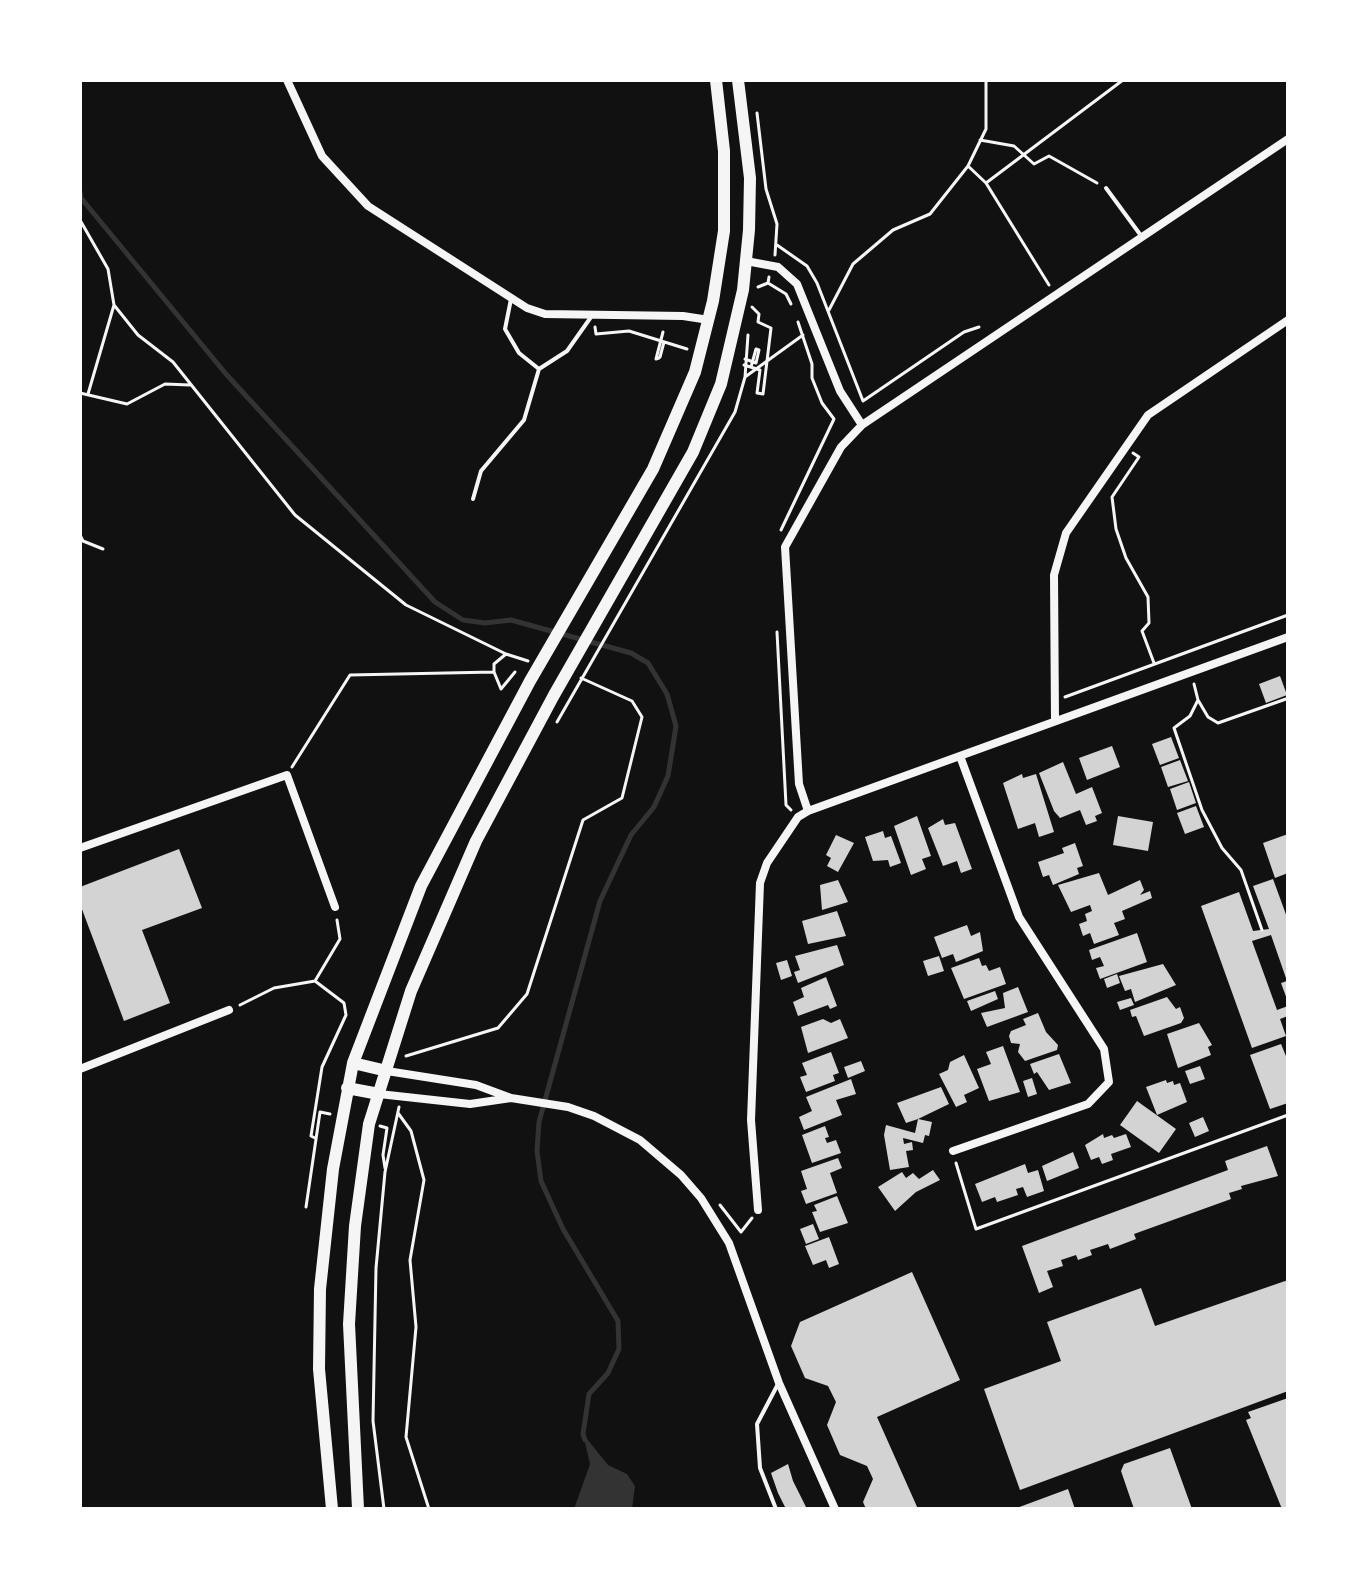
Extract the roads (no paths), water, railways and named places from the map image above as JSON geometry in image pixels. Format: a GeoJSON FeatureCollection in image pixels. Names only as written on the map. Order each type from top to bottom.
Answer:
{"type":"FeatureCollection","features":[{"type":"Feature","properties":{"kind":"main road"},"geometry":{"type":"LineString","coordinates":[[332,1509],[319,1369],[320,1289],[353,1063],[421,886],[530,681],[673,430],[695,372],[709,320],[720,258],[724,180],[716,80]]}},
{"type":"Feature","properties":{"kind":"main road"},"geometry":{"type":"LineString","coordinates":[[358,1509],[349,1324],[355,1226],[369,1124],[432,938],[476,841],[554,695],[693,452],[721,384],[746,261],[750,178],[738,80]]}},
{"type":"Feature","properties":{"kind":"main road"},"geometry":{"type":"LineString","coordinates":[[720,258],[746,261]]}},
{"type":"Feature","properties":{"kind":"main road"},"geometry":{"type":"LineString","coordinates":[[353,1063],[387,1071]]}},
{"type":"Feature","properties":{"kind":"main road"},"geometry":{"type":"LineString","coordinates":[[347,1088],[379,1094]]}},
{"type":"Feature","properties":{"kind":"street"},"geometry":{"type":"LineString","coordinates":[[287,80],[322,156],[368,206],[511,299],[545,314],[683,316],[709,320]]}},
{"type":"Feature","properties":{"kind":"street"},"geometry":{"type":"LineString","coordinates":[[808,811],[799,784],[785,547],[841,447],[862,425],[1288,139]]}},
{"type":"Feature","properties":{"kind":"street"},"geometry":{"type":"LineString","coordinates":[[746,261],[778,267],[797,284],[840,391],[862,425]]}},
{"type":"Feature","properties":{"kind":"street"},"geometry":{"type":"LineString","coordinates":[[1055,721],[1054,575],[1066,533],[1148,415],[1288,320]]}},
{"type":"Feature","properties":{"kind":"street"},"geometry":{"type":"LineString","coordinates":[[758,1210],[751,1120],[760,883],[767,863],[798,817],[1288,637]]}},
{"type":"Feature","properties":{"kind":"street"},"geometry":{"type":"LineString","coordinates":[[953,1151],[1088,1104],[1109,1082],[1104,1049],[1019,917],[960,756]]}},
{"type":"Feature","properties":{"kind":"street"},"geometry":{"type":"LineString","coordinates":[[80,848],[287,775],[335,907]]}},
{"type":"Feature","properties":{"kind":"street"},"geometry":{"type":"LineString","coordinates":[[80,1069],[229,1010]]}},
{"type":"Feature","properties":{"kind":"street"},"geometry":{"type":"LineString","coordinates":[[387,1071],[476,1085],[511,1098],[568,1107],[619,1127],[659,1154],[681,1175],[701,1198],[729,1243],[779,1383],[835,1509]]}},
{"type":"Feature","properties":{"kind":"street"},"geometry":{"type":"LineString","coordinates":[[379,1094],[470,1104],[511,1098]]}},
{"type":"Feature","properties":{"kind":"lane"},"geometry":{"type":"LineString","coordinates":[[1106,188],[1142,237]]}},
{"type":"Feature","properties":{"kind":"lane"},"geometry":{"type":"LineString","coordinates":[[511,299],[505,329],[519,353],[539,369]]}},
{"type":"Feature","properties":{"kind":"lane"},"geometry":{"type":"LineString","coordinates":[[473,499],[481,471],[524,420],[539,369],[567,351],[579,329],[592,316]]}},
{"type":"Feature","properties":{"kind":"lane"},"geometry":{"type":"LineString","coordinates":[[776,1509],[760,1468],[757,1424],[779,1383]]}},
{"type":"Feature","properties":{"kind":"waterway"},"geometry":{"type":"LineString","coordinates":[[80,192],[81,198],[226,374],[435,602],[463,620],[485,623],[511,620],[631,653],[648,663],[667,694],[676,726],[668,776],[654,807],[631,835],[600,901],[539,1122],[537,1151],[541,1181],[563,1229],[618,1321],[619,1349],[608,1373],[589,1394],[583,1434],[585,1440]]}}]}
